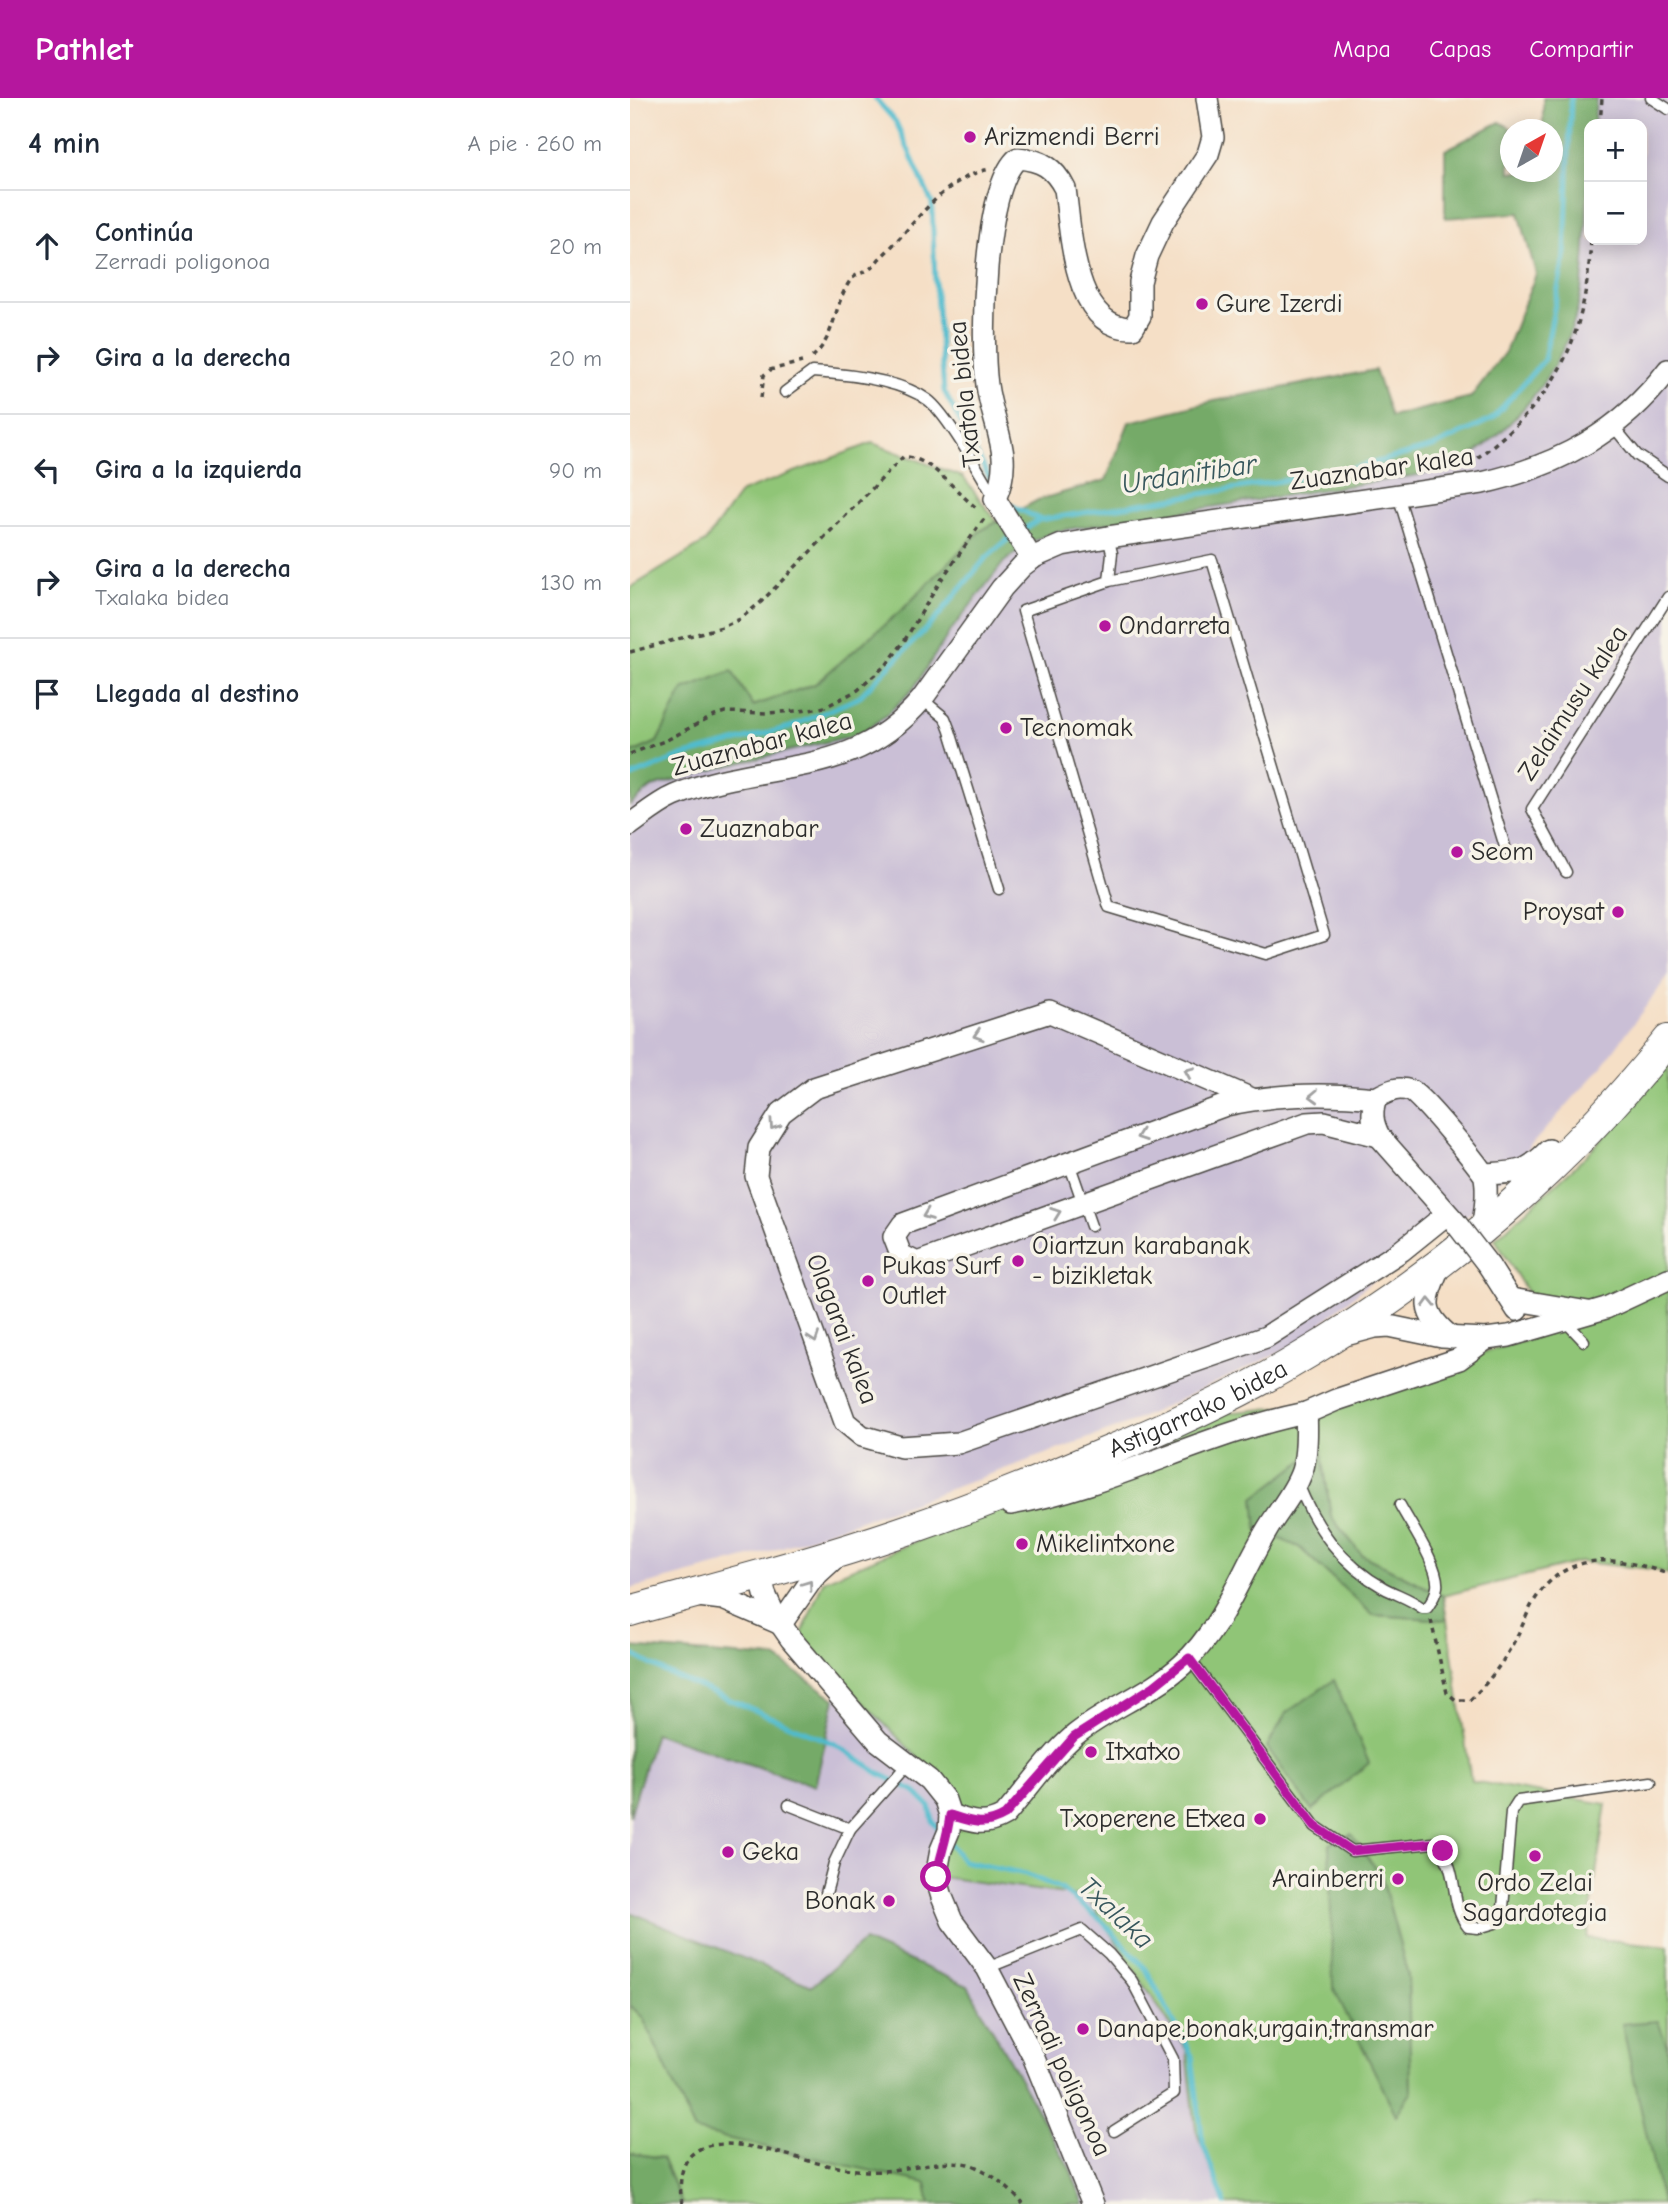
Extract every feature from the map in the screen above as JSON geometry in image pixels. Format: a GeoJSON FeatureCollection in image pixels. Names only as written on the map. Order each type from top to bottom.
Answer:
{"type":"FeatureCollection","features":[{"type":"Feature","properties":{"kind":"main road","name":"Astigarrako bidea"},"geometry":{"type":"LineString","coordinates":[[630,1611],[842,1551],[1004,1494],[1170,1425],[1285,1366],[1405,1290],[1441,1262],[1461,1222],[1547,1173],[1668,1040]]}},
{"type":"Feature","properties":{"kind":"street"},"geometry":{"type":"LineString","coordinates":[[1009,165],[1018,158],[1045,162],[1059,177],[1065,189],[1079,279],[1092,306],[1106,320],[1123,328],[1133,328],[1140,316],[1140,282],[1147,256],[1163,222],[1209,154],[1213,137],[1207,98]]}},
{"type":"Feature","properties":{"kind":"street","name":"Txatola bidea"},"geometry":{"type":"LineString","coordinates":[[1009,165],[995,214],[984,302],[983,351],[993,417],[1003,446],[1001,485],[995,499],[1028,553]]}},
{"type":"Feature","properties":{"kind":"street","name":"Zuaznabar kalea"},"geometry":{"type":"LineString","coordinates":[[630,825],[657,804],[705,785],[836,758],[853,752],[891,730],[922,699],[1028,553],[1108,537],[1502,479],[1546,465],[1585,446],[1641,402],[1668,370]]}},
{"type":"Feature","properties":{"kind":"street","name":"Olagarai kalea"},"geometry":{"type":"LineString","coordinates":[[1258,1099],[1051,1012],[814,1088],[782,1113],[759,1147],[756,1176],[845,1422],[862,1436],[901,1447],[958,1443],[1157,1367],[1266,1337],[1401,1251],[1461,1222]]}},
{"type":"Feature","properties":{"kind":"street","name":"Olagarai kalea"},"geometry":{"type":"LineString","coordinates":[[1379,1136],[1324,1122],[1307,1123],[917,1263],[901,1255],[894,1237],[903,1224],[1226,1105],[1258,1099],[1349,1095],[1376,1098],[1394,1088],[1415,1091],[1485,1174]]}},
{"type":"Feature","properties":{"kind":"street"},"geometry":{"type":"LineString","coordinates":[[1376,1098],[1372,1120],[1379,1136],[1461,1222],[1511,1298],[1526,1331]]}},
{"type":"Feature","properties":{"kind":"street"},"geometry":{"type":"LineString","coordinates":[[1258,1099],[1280,1114],[1275,1133]]}},
{"type":"Feature","properties":{"kind":"street"},"geometry":{"type":"LineString","coordinates":[[1461,1222],[1486,1207],[1485,1174],[1518,1172],[1533,1166],[1584,1118],[1615,1101]]}},
{"type":"Feature","properties":{"kind":"street"},"geometry":{"type":"LineString","coordinates":[[1441,1262],[1428,1293],[1427,1309],[1438,1327],[1452,1338]]}},
{"type":"Feature","properties":{"kind":"street"},"geometry":{"type":"LineString","coordinates":[[1331,1339],[1375,1327],[1390,1326],[1452,1338],[1486,1339],[1565,1321],[1668,1279]]}},
{"type":"Feature","properties":{"kind":"street"},"geometry":{"type":"LineString","coordinates":[[1511,1298],[1592,1312]]}},
{"type":"Feature","properties":{"kind":"street"},"geometry":{"type":"LineString","coordinates":[[1004,1494],[1011,1504],[1042,1498],[1145,1465],[1274,1419],[1306,1413],[1347,1396],[1459,1359],[1486,1339]]}},
{"type":"Feature","properties":{"kind":"street"},"geometry":{"type":"LineString","coordinates":[[760,1575],[765,1594],[781,1624],[903,1770],[929,1780],[945,1800],[947,1832],[994,1822],[1005,1815],[1074,1737],[1154,1686],[1189,1658],[1224,1609],[1266,1531],[1297,1482],[1303,1469],[1306,1413]]}},
{"type":"Feature","properties":{"kind":"street"},"geometry":{"type":"LineString","coordinates":[[781,1624],[813,1578],[842,1551]]}},
{"type":"Feature","properties":{"kind":"street"},"geometry":{"type":"LineString","coordinates":[[688,1595],[723,1599],[781,1624]]}},
{"type":"Feature","properties":{"kind":"street","name":"Zerradi poligonoa"},"geometry":{"type":"LineString","coordinates":[[947,1832],[936,1877],[942,1897],[952,1921],[987,1968],[1033,2056],[1093,2204]]}},
{"type":"Feature","properties":{"kind":"lane"},"geometry":{"type":"LineString","coordinates":[[1651,98],[1668,108]]}},
{"type":"Feature","properties":{"kind":"lane"},"geometry":{"type":"LineString","coordinates":[[785,392],[812,372],[859,376],[900,388],[928,400],[949,425],[995,499]]}},
{"type":"Feature","properties":{"kind":"lane"},"geometry":{"type":"LineString","coordinates":[[1613,426],[1637,455],[1668,476]]}},
{"type":"Feature","properties":{"kind":"lane"},"geometry":{"type":"LineString","coordinates":[[1398,495],[1506,850]]}},
{"type":"Feature","properties":{"kind":"lane"},"geometry":{"type":"LineString","coordinates":[[1108,537],[1112,552],[1109,581]]}},
{"type":"Feature","properties":{"kind":"lane"},"geometry":{"type":"LineString","coordinates":[[1212,560],[1324,935],[1266,954],[1109,907],[1023,611],[1109,581],[1212,560]]}},
{"type":"Feature","properties":{"kind":"lane","name":"Zelaimusu kalea"},"geometry":{"type":"LineString","coordinates":[[1566,872],[1532,809],[1668,597]]}},
{"type":"Feature","properties":{"kind":"lane"},"geometry":{"type":"LineString","coordinates":[[922,699],[945,718],[999,889]]}},
{"type":"Feature","properties":{"kind":"lane"},"geometry":{"type":"LineString","coordinates":[[1069,1163],[1091,1226]]}},
{"type":"Feature","properties":{"kind":"lane"},"geometry":{"type":"LineString","coordinates":[[1565,1321],[1584,1341]]}},
{"type":"Feature","properties":{"kind":"lane"},"geometry":{"type":"LineString","coordinates":[[1297,1482],[1310,1513],[1340,1555],[1382,1587],[1422,1608],[1427,1608],[1438,1585],[1436,1571],[1400,1506]]}},
{"type":"Feature","properties":{"kind":"lane"},"geometry":{"type":"LineString","coordinates":[[1189,1658],[1315,1826],[1352,1851],[1433,1843],[1443,1851],[1450,1864],[1461,1917],[1468,1927],[1478,1928],[1495,1923],[1503,1908],[1511,1812],[1518,1801],[1651,1782]]}},
{"type":"Feature","properties":{"kind":"lane"},"geometry":{"type":"LineString","coordinates":[[824,1901],[834,1863],[850,1829],[903,1770]]}},
{"type":"Feature","properties":{"kind":"lane"},"geometry":{"type":"LineString","coordinates":[[789,1805],[850,1829]]}},
{"type":"Feature","properties":{"kind":"lane"},"geometry":{"type":"LineString","coordinates":[[987,1968],[1082,1930],[1110,1954],[1132,1981],[1173,2059],[1174,2092],[1114,2131]]}},
{"type":"Feature","properties":{"kind":"path"},"geometry":{"type":"LineString","coordinates":[[1600,119],[1602,98]]}},
{"type":"Feature","properties":{"kind":"path"},"geometry":{"type":"LineString","coordinates":[[761,398],[764,375],[770,370],[808,360],[817,353],[828,336],[849,281],[867,271],[885,254],[939,195],[954,184],[981,171],[1009,165]]}},
{"type":"Feature","properties":{"kind":"path"},"geometry":{"type":"LineString","coordinates":[[1460,486],[1459,470],[1502,439],[1525,418],[1561,367],[1585,302],[1591,245]]}},
{"type":"Feature","properties":{"kind":"path"},"geometry":{"type":"LineString","coordinates":[[630,652],[702,634],[740,619],[761,602],[903,457],[910,457],[934,470],[975,508],[984,513],[989,512],[941,580],[903,643],[873,679],[858,690],[825,707],[810,710],[724,712],[667,740],[630,754]]}},
{"type":"Feature","properties":{"kind":"path"},"geometry":{"type":"LineString","coordinates":[[1427,1608],[1447,1693],[1456,1700],[1470,1700],[1486,1684],[1506,1656],[1534,1600],[1557,1576],[1580,1562],[1608,1559],[1668,1574]]}},
{"type":"Feature","properties":{"kind":"path"},"geometry":{"type":"LineString","coordinates":[[682,2204],[681,2173],[694,2151],[712,2144],[761,2148],[806,2162],[852,2169],[882,2171],[965,2163],[981,2169],[1002,2183],[1023,2204]]}},
{"type":"Feature","properties":{"kind":"shaded area"},"geometry":{"type":"Polygon","coordinates":[[[1596,98],[1668,98],[1668,976],[1603,1065],[1471,1212],[1391,1265],[1294,1346],[1130,1423],[931,1496],[768,1552],[630,1589],[630,805],[652,787],[860,734],[913,689],[949,633],[1004,562],[1032,541],[1056,531],[1418,475],[1467,459],[1502,430],[1530,401],[1584,228],[1584,245],[1647,245],[1647,119],[1594,119],[1596,98]]]}},
{"type":"Feature","properties":{"kind":"shaded area"},"geometry":{"type":"Polygon","coordinates":[[[840,1680],[961,1801],[934,1876],[1087,1897],[1187,2051],[1196,2130],[1224,2204],[1084,2204],[864,1941],[812,1986],[630,1912],[630,1816],[655,1733],[815,1786],[840,1680]]]}},
{"type":"Feature","properties":{"kind":"green space"},"geometry":{"type":"Polygon","coordinates":[[[1543,98],[1596,98],[1594,119],[1584,119],[1585,245],[1580,294],[1571,330],[1542,385],[1515,418],[1485,446],[1457,464],[1418,475],[1056,531],[1032,541],[1004,562],[949,633],[913,689],[885,716],[860,734],[652,787],[630,805],[630,754],[657,742],[683,690],[732,671],[753,706],[815,684],[904,608],[980,531],[1038,500],[1106,480],[1129,422],[1214,401],[1375,370],[1391,417],[1471,397],[1505,352],[1536,274],[1519,213],[1445,218],[1445,150],[1500,122],[1500,182],[1563,182],[1563,119],[1543,119],[1543,98]]]}},
{"type":"Feature","properties":{"kind":"green space"},"geometry":{"type":"Polygon","coordinates":[[[872,443],[963,477],[997,522],[980,531],[904,608],[815,684],[753,706],[731,671],[683,691],[657,742],[630,754],[630,588],[705,542],[741,492],[872,443]]]}},
{"type":"Feature","properties":{"kind":"green space"},"geometry":{"type":"Polygon","coordinates":[[[1668,1058],[1668,1574],[1652,1569],[1580,1562],[1443,1596],[1362,1555],[1331,1517],[1321,1447],[1257,1529],[1299,1547],[1373,1615],[1447,1620],[1471,1781],[1606,1804],[1587,1938],[1668,1946],[1668,2049],[1657,2021],[1662,2204],[1224,2204],[1196,2130],[1187,2051],[1087,1897],[934,1876],[961,1801],[800,1639],[823,1581],[1213,1414],[1316,1404],[1551,1332],[1495,1239],[1583,1159],[1641,1098],[1668,1058]],[[1382,1878],[1411,2093],[1408,1976],[1382,1878]]]}},
{"type":"Feature","properties":{"kind":"green space"},"geometry":{"type":"Polygon","coordinates":[[[1321,1447],[1331,1517],[1362,1555],[1443,1596],[1447,1620],[1373,1615],[1299,1547],[1257,1529],[1254,1498],[1321,1447]]]}},
{"type":"Feature","properties":{"kind":"green space"},"geometry":{"type":"Polygon","coordinates":[[[630,1647],[776,1658],[835,1699],[815,1786],[655,1733],[630,1816],[630,1647]]]}},
{"type":"Feature","properties":{"kind":"green space"},"geometry":{"type":"Polygon","coordinates":[[[1334,1680],[1369,1763],[1312,1811],[1267,1747],[1286,1713],[1334,1680]]]}},
{"type":"Feature","properties":{"kind":"green space"},"geometry":{"type":"Polygon","coordinates":[[[1351,1834],[1382,1878],[1408,1976],[1411,2093],[1396,2115],[1333,1987],[1329,1844],[1351,1834]]]}},
{"type":"Feature","properties":{"kind":"green space"},"geometry":{"type":"Polygon","coordinates":[[[630,1912],[812,1986],[864,1941],[968,1986],[1070,2169],[1084,2204],[930,2204],[926,2183],[695,2131],[643,2018],[630,2005],[630,1912]]]}},
{"type":"Feature","properties":{"kind":"green space"},"geometry":{"type":"Polygon","coordinates":[[[630,2005],[643,2018],[695,2131],[926,2183],[930,2204],[682,2204],[662,2158],[630,2153],[630,2005]]]}},
{"type":"Feature","properties":{"kind":"green space"},"geometry":{"type":"Polygon","coordinates":[[[1658,2021],[1668,2049],[1668,2204],[1662,2204],[1622,2024],[1658,2021]]]}},
{"type":"Feature","properties":{"kind":"green space"},"geometry":{"type":"Polygon","coordinates":[[[630,2153],[662,2158],[682,2204],[630,2204],[630,2153]]]}},
{"type":"Feature","properties":{"kind":"waterway"},"geometry":{"type":"LineString","coordinates":[[875,98],[896,122],[932,203],[944,391],[992,483]]}},
{"type":"Feature","properties":{"kind":"waterway","name":"Urdanitibar"},"geometry":{"type":"LineString","coordinates":[[1021,531],[1039,520],[1343,471],[1433,447],[1492,419],[1544,360],[1565,253],[1571,98]]}},
{"type":"Feature","properties":{"kind":"waterway"},"geometry":{"type":"LineString","coordinates":[[1007,503],[1039,519]]}},
{"type":"Feature","properties":{"kind":"waterway","name":"Urdanitibar"},"geometry":{"type":"LineString","coordinates":[[630,777],[682,756],[790,727],[858,698],[934,621],[985,559],[1012,536]]}},
{"type":"Feature","properties":{"kind":"waterway","name":"Txalaka"},"geometry":{"type":"LineString","coordinates":[[630,1653],[667,1673],[835,1744],[880,1774],[913,1790],[930,1807],[933,1822],[943,1835]]}},
{"type":"Feature","properties":{"kind":"waterway","name":"Txalaka"},"geometry":{"type":"LineString","coordinates":[[949,1842],[963,1861],[1026,1874],[1061,1889],[1102,1921],[1146,1969],[1192,2056],[1203,2144],[1225,2204]]}},
{"type":"Feature","properties":{"kind":"place","name":"Arizmendi Berri"},"geometry":{"type":"Point","coordinates":[970,137]}},
{"type":"Feature","properties":{"kind":"place","name":"Gure Izerdi"},"geometry":{"type":"Point","coordinates":[1202,304]}},
{"type":"Feature","properties":{"kind":"place","name":"Ondarreta"},"geometry":{"type":"Point","coordinates":[1105,626]}},
{"type":"Feature","properties":{"kind":"place","name":"Tecnomak"},"geometry":{"type":"Point","coordinates":[1006,728]}},
{"type":"Feature","properties":{"kind":"place","name":"Zuaznabar"},"geometry":{"type":"Point","coordinates":[686,829]}},
{"type":"Feature","properties":{"kind":"place","name":"Seom"},"geometry":{"type":"Point","coordinates":[1457,852]}},
{"type":"Feature","properties":{"kind":"place","name":"Proysat"},"geometry":{"type":"Point","coordinates":[1618,912]}},
{"type":"Feature","properties":{"kind":"place","name":"Oiartzun karabanak - bizikletak"},"geometry":{"type":"Point","coordinates":[1018,1261]}},
{"type":"Feature","properties":{"kind":"place","name":"Pukas Surf Outlet"},"geometry":{"type":"Point","coordinates":[868,1281]}},
{"type":"Feature","properties":{"kind":"place","name":"Mikelintxone"},"geometry":{"type":"Point","coordinates":[1022,1544]}},
{"type":"Feature","properties":{"kind":"place","name":"Itxatxo"},"geometry":{"type":"Point","coordinates":[1091,1752]}},
{"type":"Feature","properties":{"kind":"place","name":"Txoperene Etxea"},"geometry":{"type":"Point","coordinates":[1260,1819]}},
{"type":"Feature","properties":{"kind":"place","name":"Geka"},"geometry":{"type":"Point","coordinates":[728,1852]}},
{"type":"Feature","properties":{"kind":"place","name":"Ordo Zelai Sagardotegia"},"geometry":{"type":"Point","coordinates":[1535,1856]}},
{"type":"Feature","properties":{"kind":"place","name":"Arainberri"},"geometry":{"type":"Point","coordinates":[1398,1879]}},
{"type":"Feature","properties":{"kind":"place","name":"Bonak"},"geometry":{"type":"Point","coordinates":[889,1901]}},
{"type":"Feature","properties":{"kind":"place","name":"Danape,bonak,urgain,transmar"},"geometry":{"type":"Point","coordinates":[1083,2029]}},
{"type":"Feature","properties":{"kind":"route"},"geometry":{"type":"LineString","coordinates":[[936,1877],[941,1850],[949,1830],[950,1815],[979,1824],[994,1822],[1005,1815],[1074,1737],[1092,1723],[1154,1686],[1189,1658],[1315,1826],[1352,1851],[1433,1843],[1443,1851]]}}]}
